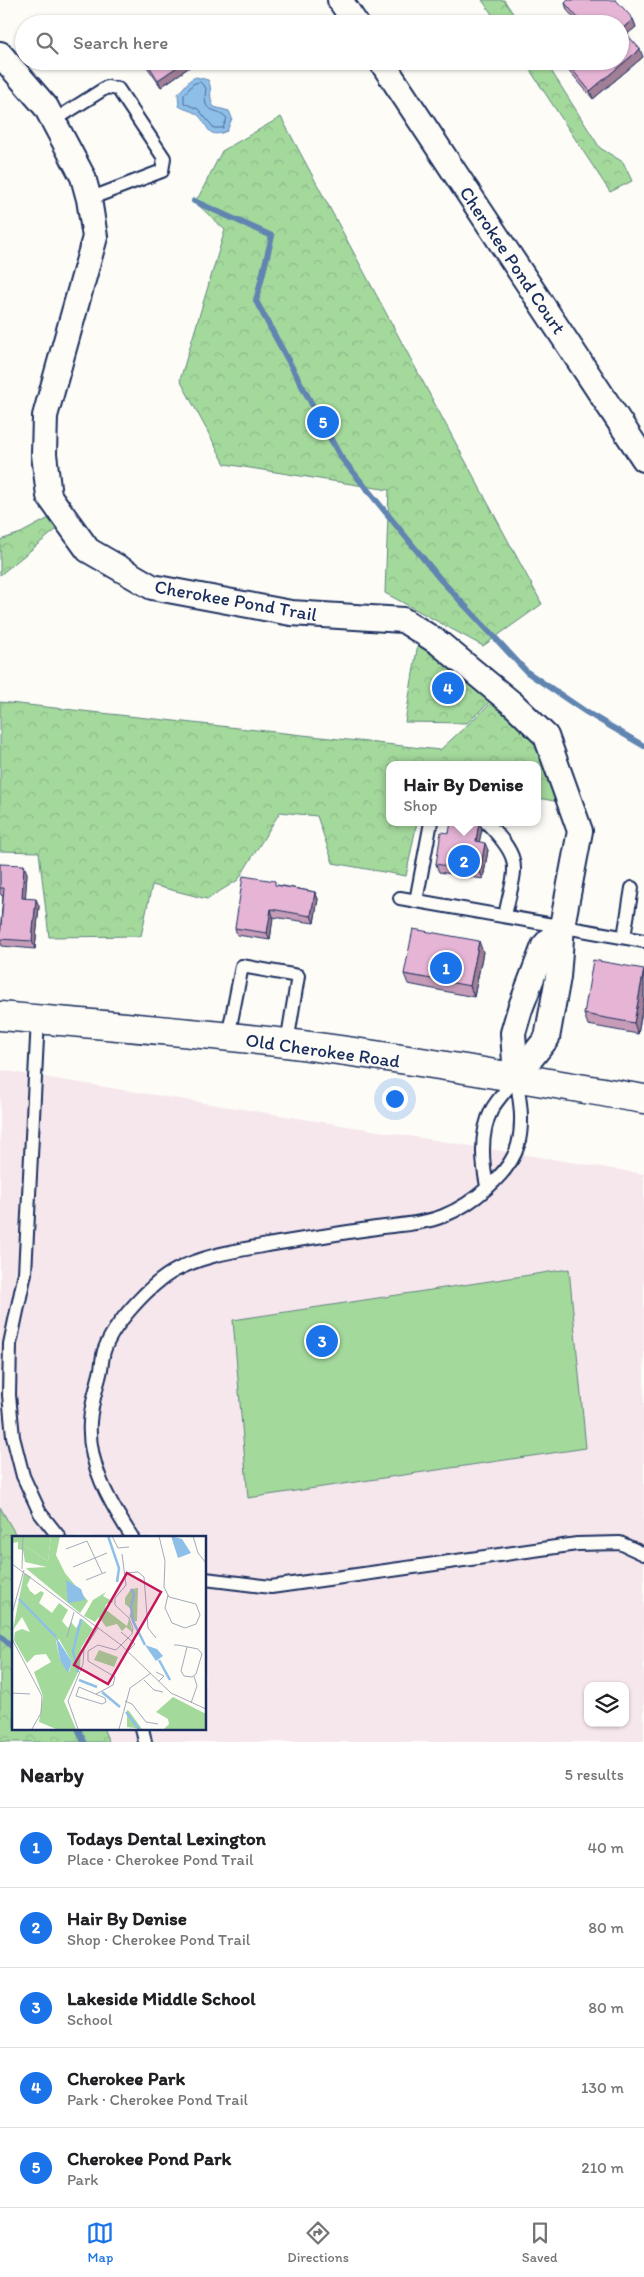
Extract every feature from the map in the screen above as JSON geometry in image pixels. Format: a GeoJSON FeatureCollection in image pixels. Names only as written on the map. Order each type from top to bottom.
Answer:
{"type":"FeatureCollection","features":[{"type":"Feature","properties":{"kind":"street"},"geometry":{"type":"LineString","coordinates":[[340,0],[350,15]]}},
{"type":"Feature","properties":{"kind":"street","name":"Cherokee Pond Trail"},"geometry":{"type":"LineString","coordinates":[[0,54],[46,107],[83,177],[89,199],[95,237],[45,416],[44,454],[49,496],[88,550],[152,587],[291,614],[403,620],[439,644],[514,705],[546,736],[580,831],[562,926],[558,977],[547,1038],[516,1077]]}},
{"type":"Feature","properties":{"kind":"street","name":"Cherokee Pond Court"},"geometry":{"type":"LineString","coordinates":[[386,70],[644,460]]}},
{"type":"Feature","properties":{"kind":"street"},"geometry":{"type":"LineString","coordinates":[[516,1077],[513,1033],[544,946],[562,926]]}},
{"type":"Feature","properties":{"kind":"street","name":"Old Cherokee Road"},"geometry":{"type":"LineString","coordinates":[[0,1016],[287,1044],[516,1077],[644,1100]]}},
{"type":"Feature","properties":{"kind":"lane"},"geometry":{"type":"LineString","coordinates":[[53,121],[107,87],[118,89],[164,158],[162,171],[89,199]]}},
{"type":"Feature","properties":{"kind":"lane"},"geometry":{"type":"LineString","coordinates":[[416,901],[430,826]]}},
{"type":"Feature","properties":{"kind":"lane"},"geometry":{"type":"LineString","coordinates":[[490,826],[508,844],[515,864],[505,916]]}},
{"type":"Feature","properties":{"kind":"lane"},"geometry":{"type":"LineString","coordinates":[[624,937],[632,888]]}},
{"type":"Feature","properties":{"kind":"lane"},"geometry":{"type":"LineString","coordinates":[[400,898],[644,941]]}},
{"type":"Feature","properties":{"kind":"lane"},"geometry":{"type":"LineString","coordinates":[[228,1037],[242,966],[298,976],[287,1044]]}},
{"type":"Feature","properties":{"kind":"lane"},"geometry":{"type":"LineString","coordinates":[[38,1019],[25,1273],[10,1344],[9,1395],[13,1437],[23,1476],[40,1513],[58,1536]]}},
{"type":"Feature","properties":{"kind":"lane"},"geometry":{"type":"LineString","coordinates":[[487,1186],[482,1165],[484,1134],[492,1110],[516,1077]]}},
{"type":"Feature","properties":{"kind":"lane"},"geometry":{"type":"LineString","coordinates":[[131,1536],[109,1501],[99,1477],[92,1453],[90,1423],[93,1396],[105,1350],[113,1334],[144,1294],[176,1270],[210,1256],[442,1217],[471,1202],[509,1165],[518,1145],[522,1112],[516,1077]]}},
{"type":"Feature","properties":{"kind":"lane"},"geometry":{"type":"LineString","coordinates":[[206,1579],[271,1587],[577,1544],[620,1543],[644,1554]]}},
{"type":"Feature","properties":{"kind":"shaded area"},"geometry":{"type":"Polygon","coordinates":[[[0,1070],[644,1174],[644,1742],[109,1742],[104,1730],[206,1730],[206,1536],[16,1536],[0,1507],[0,1070]]]}},
{"type":"Feature","properties":{"kind":"green space"},"geometry":{"type":"Polygon","coordinates":[[[482,0],[504,0],[514,15],[493,15],[482,0]]]}},
{"type":"Feature","properties":{"kind":"green space"},"geometry":{"type":"Polygon","coordinates":[[[530,70],[551,70],[600,148],[623,162],[632,181],[610,192],[530,70]]]}},
{"type":"Feature","properties":{"kind":"green space"},"geometry":{"type":"Polygon","coordinates":[[[281,117],[542,604],[483,646],[385,593],[389,490],[225,464],[180,380],[225,230],[194,201],[199,196],[222,151],[281,117]]]}},
{"type":"Feature","properties":{"kind":"green space"},"geometry":{"type":"Polygon","coordinates":[[[49,518],[57,529],[0,575],[0,540],[21,533],[49,518]]]}},
{"type":"Feature","properties":{"kind":"green space"},"geometry":{"type":"Polygon","coordinates":[[[418,643],[426,646],[496,696],[467,723],[405,722],[418,643]]]}},
{"type":"Feature","properties":{"kind":"green space"},"geometry":{"type":"Polygon","coordinates":[[[501,694],[546,736],[570,804],[541,799],[541,761],[386,761],[386,826],[416,826],[406,876],[333,863],[317,816],[280,812],[238,880],[207,899],[152,885],[141,936],[49,937],[39,852],[0,851],[0,702],[440,750],[501,694]]]}},
{"type":"Feature","properties":{"kind":"green space"},"geometry":{"type":"Polygon","coordinates":[[[569,1269],[586,1448],[248,1498],[233,1320],[569,1269]]]}},
{"type":"Feature","properties":{"kind":"green space"},"geometry":{"type":"Polygon","coordinates":[[[0,1507],[16,1536],[12,1536],[12,1730],[104,1730],[109,1742],[0,1742],[0,1507]]]}},
{"type":"Feature","properties":{"kind":"water"},"geometry":{"type":"Polygon","coordinates":[[[196,77],[208,80],[214,107],[229,111],[232,118],[227,131],[214,134],[200,117],[179,106],[178,94],[190,80],[196,77]]]}},
{"type":"Feature","properties":{"kind":"building"},"geometry":{"type":"Polygon","coordinates":[[[568,0],[616,0],[633,19],[629,23],[629,15],[575,15],[565,3],[568,0]]]}},
{"type":"Feature","properties":{"kind":"building"},"geometry":{"type":"Polygon","coordinates":[[[629,37],[640,49],[629,58],[629,37]]]}},
{"type":"Feature","properties":{"kind":"building"},"geometry":{"type":"Polygon","coordinates":[[[152,70],[173,70],[158,80],[152,70]]]}},
{"type":"Feature","properties":{"kind":"building"},"geometry":{"type":"Polygon","coordinates":[[[572,70],[615,70],[590,91],[572,70]]]}},
{"type":"Feature","properties":{"kind":"building"},"geometry":{"type":"Polygon","coordinates":[[[450,826],[478,826],[476,841],[485,843],[480,872],[436,864],[441,832],[449,833],[450,826]]]}},
{"type":"Feature","properties":{"kind":"building"},"geometry":{"type":"Polygon","coordinates":[[[0,864],[24,865],[22,898],[36,899],[32,941],[0,939],[4,888],[0,888],[0,864]]]}},
{"type":"Feature","properties":{"kind":"building"},"geometry":{"type":"Polygon","coordinates":[[[243,876],[275,881],[275,885],[315,892],[311,916],[271,909],[267,933],[235,928],[243,876]]]}},
{"type":"Feature","properties":{"kind":"building"},"geometry":{"type":"Polygon","coordinates":[[[413,929],[479,941],[470,986],[404,974],[413,929]]]}},
{"type":"Feature","properties":{"kind":"building"},"geometry":{"type":"Polygon","coordinates":[[[593,960],[644,969],[634,1023],[584,1014],[593,960]]]}},
{"type":"Feature","properties":{"kind":"waterway"},"geometry":{"type":"LineString","coordinates":[[194,201],[272,236],[256,301],[340,456],[440,579],[527,672],[586,712],[644,746]]}},
{"type":"Feature","properties":{"kind":"waterway"},"geometry":{"type":"LineString","coordinates":[[0,1636],[12,1646]]}},
{"type":"Feature","properties":{"kind":"waterway"},"geometry":{"type":"LineString","coordinates":[[79,1730],[84,1742]]}},
{"type":"Feature","properties":{"kind":"place","name":"Cherokee Pond Park"},"geometry":{"type":"Point","coordinates":[323,422]}},
{"type":"Feature","properties":{"kind":"place","name":"Cherokee Park"},"geometry":{"type":"Point","coordinates":[448,688]}},
{"type":"Feature","properties":{"kind":"place","name":"Hair By Denise"},"geometry":{"type":"Point","coordinates":[464,861]}},
{"type":"Feature","properties":{"kind":"place","name":"Todays Dental Lexington"},"geometry":{"type":"Point","coordinates":[446,968]}},
{"type":"Feature","properties":{"kind":"place","name":"Lakeside Middle School"},"geometry":{"type":"Point","coordinates":[322,1341]}}]}
